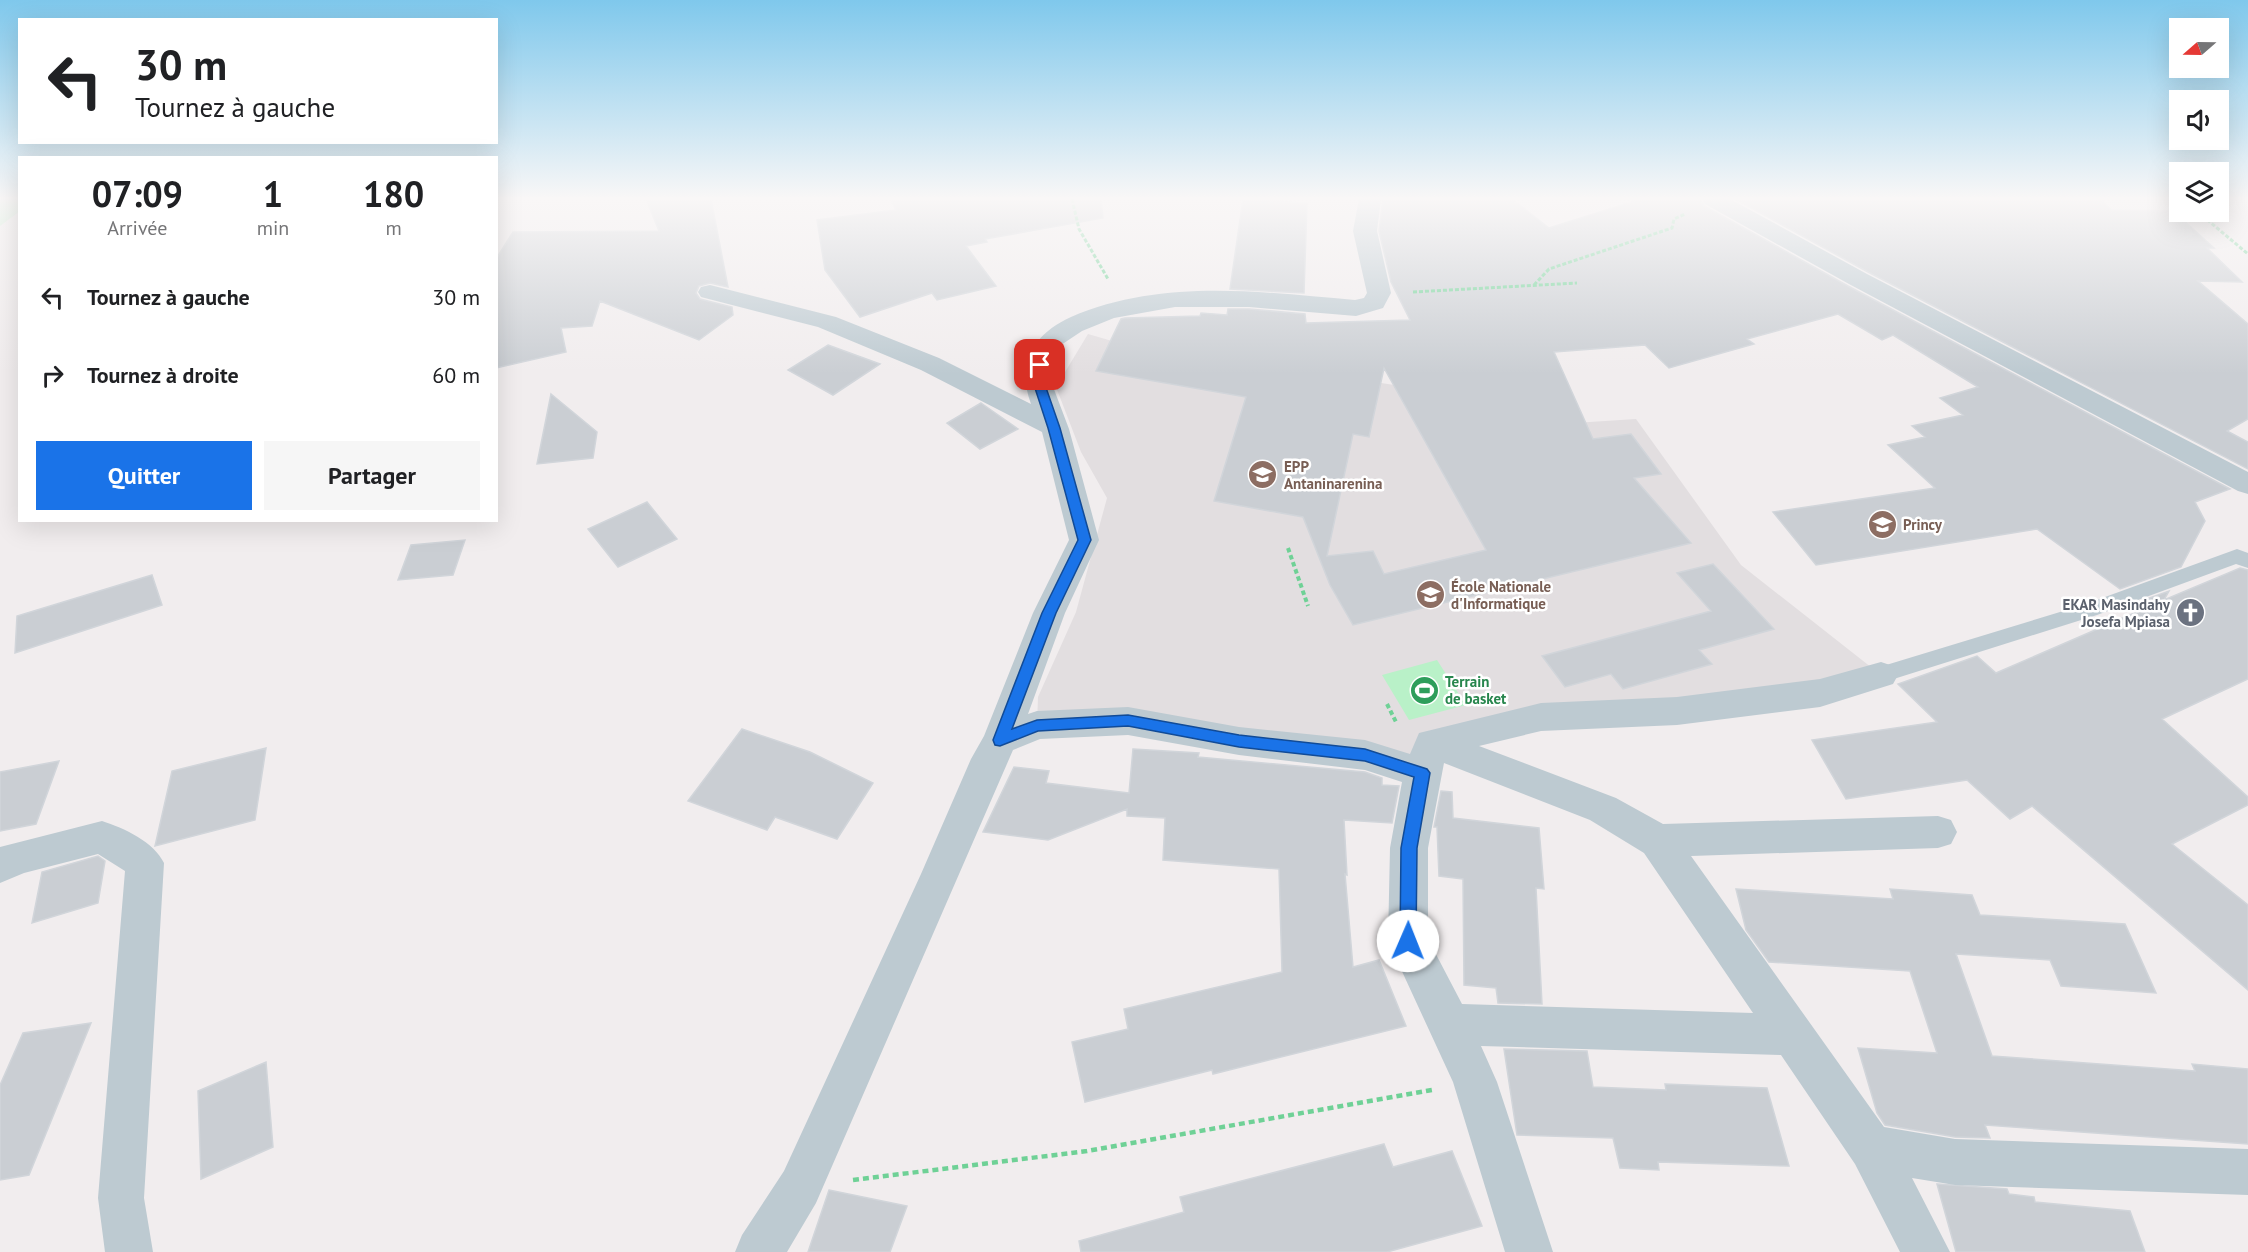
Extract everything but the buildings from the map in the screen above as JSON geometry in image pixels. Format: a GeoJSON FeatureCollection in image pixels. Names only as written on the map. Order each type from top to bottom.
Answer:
{"type":"FeatureCollection","features":[{"type":"Feature","properties":{"kind":"street"},"geometry":{"type":"LineString","coordinates":[[759,1252],[800,1186],[941,874],[989,759],[1000,740],[1049,613],[1084,540],[1054,428],[1037,379],[1042,351],[1050,338],[1094,314],[1127,305],[1220,297],[1356,308],[1374,303],[1379,293],[1371,257]]}},
{"type":"Feature","properties":{"kind":"street"},"geometry":{"type":"LineString","coordinates":[[1819,257],[2248,484]]}},
{"type":"Feature","properties":{"kind":"street"},"geometry":{"type":"LineString","coordinates":[[710,292],[827,322],[930,364],[1054,428]]}},
{"type":"Feature","properties":{"kind":"street"},"geometry":{"type":"LineString","coordinates":[[1427,758],[1541,717],[1677,711],[1820,693],[1881,675]]}},
{"type":"Feature","properties":{"kind":"street"},"geometry":{"type":"LineString","coordinates":[[1000,740],[1037,725],[1128,721],[1239,741],[1365,755],[1427,758],[1603,809],[1658,841],[1790,1035],[1871,1148],[1926,1252]]}},
{"type":"Feature","properties":{"kind":"street"},"geometry":{"type":"LineString","coordinates":[[1427,758],[1409,848],[1408,941],[1450,1024],[1474,1082],[1529,1252]]}},
{"type":"Feature","properties":{"kind":"street"},"geometry":{"type":"LineString","coordinates":[[1658,841],[1938,831]]}},
{"type":"Feature","properties":{"kind":"street"},"geometry":{"type":"LineString","coordinates":[[0,866],[16,858],[102,837],[146,864],[121,1198],[129,1252]]}},
{"type":"Feature","properties":{"kind":"street"},"geometry":{"type":"LineString","coordinates":[[1450,1024],[1790,1035]]}},
{"type":"Feature","properties":{"kind":"street"},"geometry":{"type":"LineString","coordinates":[[1871,1148],[1955,1162],[2248,1172]]}},
{"type":"Feature","properties":{"kind":"lane"},"geometry":{"type":"LineString","coordinates":[[1881,675],[2090,610],[2237,556],[2248,561]]}},
{"type":"Feature","properties":{"kind":"path"},"geometry":{"type":"LineString","coordinates":[[1094,257],[1127,305]]}},
{"type":"Feature","properties":{"kind":"path"},"geometry":{"type":"LineString","coordinates":[[1534,285],[1550,269],[1584,257]]}},
{"type":"Feature","properties":{"kind":"path"},"geometry":{"type":"LineString","coordinates":[[1379,293],[1577,283]]}},
{"type":"Feature","properties":{"kind":"path"},"geometry":{"type":"LineString","coordinates":[[1288,548],[1308,606]]}},
{"type":"Feature","properties":{"kind":"path"},"geometry":{"type":"LineString","coordinates":[[800,1186],[1087,1151],[1474,1082]]}},
{"type":"Feature","properties":{"kind":"shaded area","name":"École Nationale d'Informatique"},"geometry":{"type":"Polygon","coordinates":[[[1088,334],[1119,343],[1440,392],[1434,432],[1636,419],[1741,565],[1881,675],[1432,743],[1422,773],[1365,755],[1037,725],[1038,697],[1076,612],[1107,498],[1081,452],[1056,387],[1088,334]]]}},
{"type":"Feature","properties":{"kind":"green space","name":"Terrain de basket"},"geometry":{"type":"Polygon","coordinates":[[[1437,660],[1466,705],[1409,720],[1382,675],[1437,660]]]}},
{"type":"Feature","properties":{"kind":"place","name":"EPP Antaninarenina"},"geometry":{"type":"Point","coordinates":[1263,475]}},
{"type":"Feature","properties":{"kind":"place","name":"Princy"},"geometry":{"type":"Point","coordinates":[1882,524]}},
{"type":"Feature","properties":{"kind":"place","name":"École Nationale d'Informatique"},"geometry":{"type":"Point","coordinates":[1430,595]}},
{"type":"Feature","properties":{"kind":"place","name":"EKAR Masindahy Josefa Mpiasa"},"geometry":{"type":"Point","coordinates":[2191,613]}},
{"type":"Feature","properties":{"kind":"place","name":"Terrain de basket"},"geometry":{"type":"Point","coordinates":[1424,690]}},
{"type":"Feature","properties":{"kind":"route"},"geometry":{"type":"LineString","coordinates":[[1040,365],[1037,379],[1054,428],[1084,540],[1049,613],[1000,740],[1037,725],[1128,721],[1239,741],[1365,755],[1422,773],[1409,848],[1408,941]]}}]}
